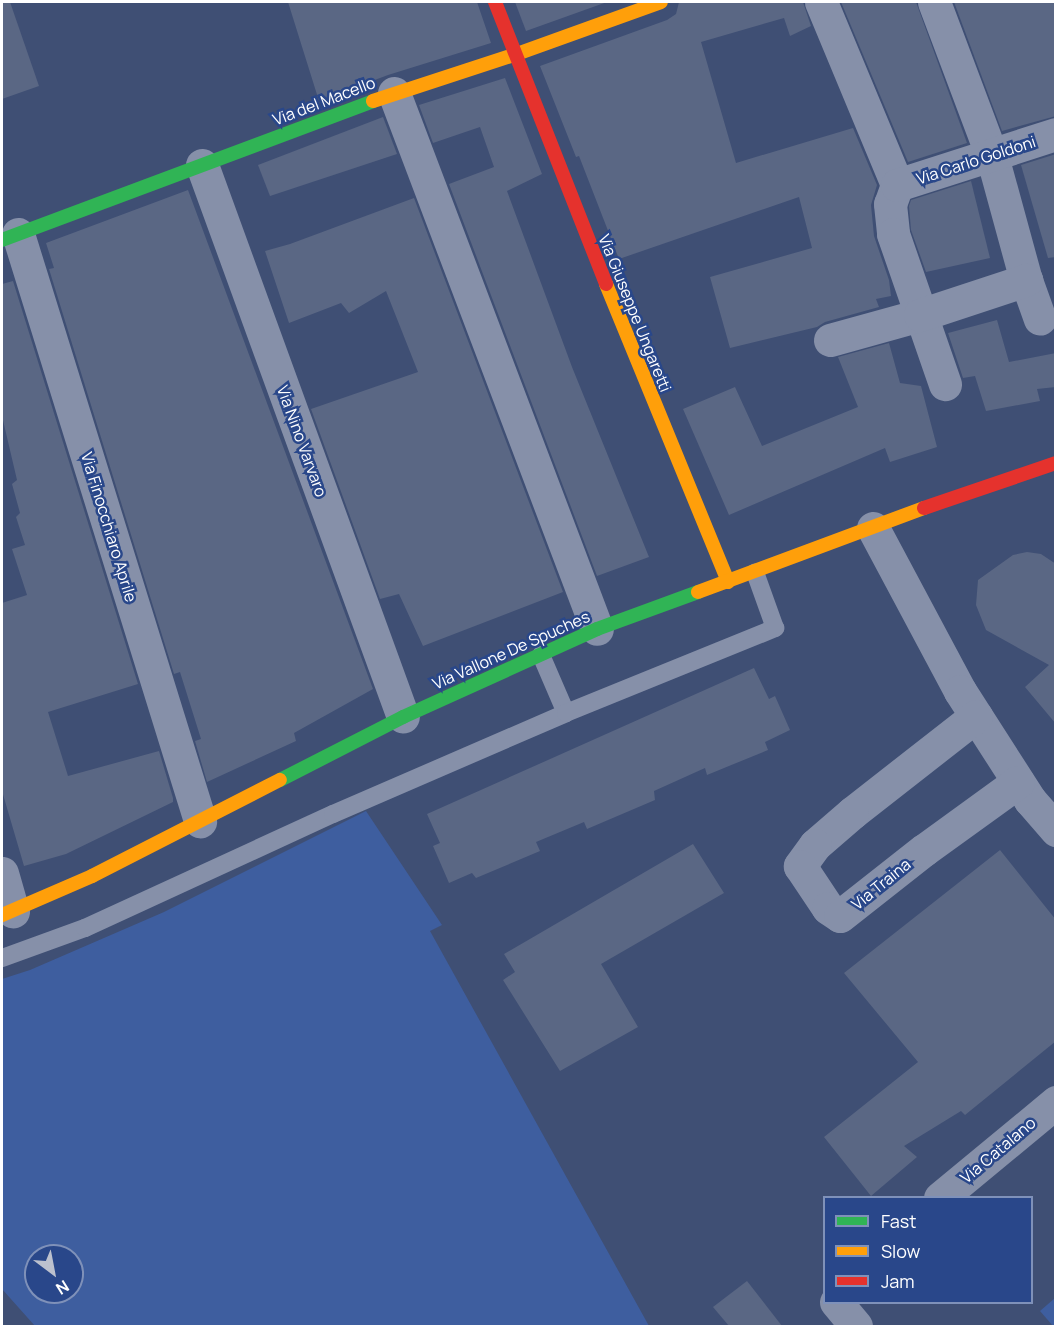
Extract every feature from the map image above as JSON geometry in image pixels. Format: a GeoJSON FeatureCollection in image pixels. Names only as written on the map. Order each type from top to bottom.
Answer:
{"type":"FeatureCollection","features":[{"type":"Feature","properties":{"kind":"street","name":"Via Giuseppe Ungaretti"},"geometry":{"type":"LineString","coordinates":[[495,2],[647,389],[728,582]]}},
{"type":"Feature","properties":{"kind":"street","name":"Via del Macello"},"geometry":{"type":"LineString","coordinates":[[10,237],[394,93],[514,55],[661,2]]}},
{"type":"Feature","properties":{"kind":"street"},"geometry":{"type":"LineString","coordinates":[[821,2],[897,185],[890,204],[892,234],[945,384]]}},
{"type":"Feature","properties":{"kind":"street"},"geometry":{"type":"LineString","coordinates":[[934,2],[992,156],[1026,280],[1040,319]]}},
{"type":"Feature","properties":{"kind":"street"},"geometry":{"type":"LineString","coordinates":[[394,93],[597,629]]}},
{"type":"Feature","properties":{"kind":"street","name":"Via Carlo Goldoni"},"geometry":{"type":"LineString","coordinates":[[897,185],[1056,134]]}},
{"type":"Feature","properties":{"kind":"street","name":"Via Nino Varvaro"},"geometry":{"type":"LineString","coordinates":[[202,165],[403,717]]}},
{"type":"Feature","properties":{"kind":"street","name":"Via Finocchiaro Aprile"},"geometry":{"type":"LineString","coordinates":[[10,237],[200,821]]}},
{"type":"Feature","properties":{"kind":"street"},"geometry":{"type":"LineString","coordinates":[[830,340],[920,315],[1026,280]]}},
{"type":"Feature","properties":{"kind":"street","name":"Via Vallone De Spuches"},"geometry":{"type":"LineString","coordinates":[[7,913],[92,876],[403,717],[597,629],[997,481],[1056,463]]}},
{"type":"Feature","properties":{"kind":"street"},"geometry":{"type":"LineString","coordinates":[[873,528],[960,691],[1018,782],[1056,830]]}},
{"type":"Feature","properties":{"kind":"street","name":"Via Traina"},"geometry":{"type":"LineString","coordinates":[[976,716],[815,844],[800,866],[828,908],[840,916],[924,850],[1018,782]]}},
{"type":"Feature","properties":{"kind":"street"},"geometry":{"type":"LineString","coordinates":[[2,873],[7,913]]}},
{"type":"Feature","properties":{"kind":"street","name":"Via Catalano"},"geometry":{"type":"LineString","coordinates":[[941,1196],[1056,1102]]}},
{"type":"Feature","properties":{"kind":"street"},"geometry":{"type":"LineString","coordinates":[[838,1304],[855,1326]]}},
{"type":"Feature","properties":{"kind":"lane"},"geometry":{"type":"LineString","coordinates":[[2,958],[86,928],[333,814],[566,713],[775,628],[755,572]]}},
{"type":"Feature","properties":{"kind":"lane"},"geometry":{"type":"LineString","coordinates":[[541,655],[566,713]]}},
{"type":"Feature","properties":{"kind":"shaded area"},"geometry":{"type":"Polygon","coordinates":[[[366,811],[442,925],[430,931],[649,1326],[35,1326],[2,1289],[2,979],[30,970],[164,912],[366,811]]]}},
{"type":"Feature","properties":{"kind":"shaded area"},"geometry":{"type":"Polygon","coordinates":[[[1055,1298],[1055,1326],[1053,1326],[1040,1311],[1055,1298]]]}},
{"type":"Feature","properties":{"kind":"building"},"geometry":{"type":"Polygon","coordinates":[[[2,2],[10,2],[39,86],[2,99],[2,2]]]}},
{"type":"Feature","properties":{"kind":"building"},"geometry":{"type":"Polygon","coordinates":[[[288,2],[477,2],[491,43],[388,75],[319,101],[288,2]]]}},
{"type":"Feature","properties":{"kind":"building"},"geometry":{"type":"Polygon","coordinates":[[[515,2],[607,2],[526,31],[515,2]]]}},
{"type":"Feature","properties":{"kind":"building"},"geometry":{"type":"Polygon","coordinates":[[[679,2],[803,2],[811,26],[790,36],[784,18],[701,42],[736,163],[853,128],[877,185],[871,205],[874,236],[889,280],[891,296],[876,299],[879,307],[825,322],[817,327],[730,348],[710,277],[812,248],[799,197],[619,259],[579,156],[576,157],[540,66],[667,20],[676,14],[679,2]]]}},
{"type":"Feature","properties":{"kind":"building"},"geometry":{"type":"Polygon","coordinates":[[[841,2],[916,2],[967,143],[908,162],[841,2]]]}},
{"type":"Feature","properties":{"kind":"building"},"geometry":{"type":"Polygon","coordinates":[[[954,2],[1056,2],[1056,116],[1002,131],[954,2]]]}},
{"type":"Feature","properties":{"kind":"building"},"geometry":{"type":"Polygon","coordinates":[[[505,78],[542,174],[507,191],[572,367],[649,557],[597,576],[449,184],[494,167],[480,127],[433,143],[419,105],[505,78]]]}},
{"type":"Feature","properties":{"kind":"building"},"geometry":{"type":"Polygon","coordinates":[[[383,117],[397,154],[270,196],[258,165],[383,117]]]}},
{"type":"Feature","properties":{"kind":"building"},"geometry":{"type":"Polygon","coordinates":[[[1056,154],[1056,257],[1048,258],[1021,165],[1056,154]]]}},
{"type":"Feature","properties":{"kind":"building"},"geometry":{"type":"Polygon","coordinates":[[[971,181],[990,258],[926,272],[911,230],[909,206],[911,200],[971,181]]]}},
{"type":"Feature","properties":{"kind":"building"},"geometry":{"type":"Polygon","coordinates":[[[188,190],[373,689],[294,733],[296,741],[207,782],[195,741],[201,739],[180,672],[174,674],[49,269],[54,268],[46,243],[188,190]]]}},
{"type":"Feature","properties":{"kind":"building"},"geometry":{"type":"Polygon","coordinates":[[[414,198],[563,592],[423,646],[399,594],[380,599],[311,409],[418,372],[386,291],[349,313],[341,303],[289,323],[265,251],[414,198]]]}},
{"type":"Feature","properties":{"kind":"building"},"geometry":{"type":"Polygon","coordinates":[[[13,281],[138,684],[48,712],[68,776],[159,751],[173,798],[173,802],[66,854],[24,866],[2,791],[2,603],[27,595],[12,549],[25,545],[16,517],[20,513],[12,484],[17,480],[2,416],[2,284],[13,281]]]}},
{"type":"Feature","properties":{"kind":"building"},"geometry":{"type":"Polygon","coordinates":[[[997,320],[1009,362],[1056,353],[1056,387],[1037,389],[1040,401],[986,411],[975,376],[963,378],[948,333],[997,320]]]}},
{"type":"Feature","properties":{"kind":"building"},"geometry":{"type":"Polygon","coordinates":[[[889,343],[900,383],[921,386],[937,447],[890,462],[885,448],[729,515],[683,409],[735,387],[762,446],[858,407],[838,357],[889,343]]]}},
{"type":"Feature","properties":{"kind":"building"},"geometry":{"type":"Polygon","coordinates":[[[1027,552],[1041,554],[1056,564],[1056,724],[1025,687],[1049,665],[986,630],[976,605],[978,580],[1013,555],[1027,552]]]}},
{"type":"Feature","properties":{"kind":"building"},"geometry":{"type":"Polygon","coordinates":[[[754,668],[769,699],[775,696],[790,730],[765,742],[768,750],[707,775],[705,768],[654,791],[655,800],[587,829],[584,822],[536,842],[540,851],[476,878],[472,873],[449,883],[433,846],[440,843],[427,814],[754,668]]]}},
{"type":"Feature","properties":{"kind":"building"},"geometry":{"type":"Polygon","coordinates":[[[693,844],[724,893],[601,964],[638,1027],[560,1071],[503,980],[515,972],[504,954],[693,844]]]}},
{"type":"Feature","properties":{"kind":"building"},"geometry":{"type":"Polygon","coordinates":[[[1000,850],[1056,920],[1056,1041],[965,1115],[961,1111],[904,1146],[917,1157],[871,1196],[824,1137],[918,1062],[844,973],[1000,850]]]}},
{"type":"Feature","properties":{"kind":"building"},"geometry":{"type":"Polygon","coordinates":[[[747,1281],[782,1326],[729,1326],[713,1307],[747,1281]]]}},
{"type":"Feature","properties":{"kind":"traffic: fast"},"geometry":{"type":"LineString","coordinates":[[2,240],[373,101]]}},
{"type":"Feature","properties":{"kind":"traffic: fast"},"geometry":{"type":"LineString","coordinates":[[280,780],[403,717],[597,629],[698,592]]}},
{"type":"Feature","properties":{"kind":"traffic: slow"},"geometry":{"type":"LineString","coordinates":[[373,101],[514,55],[661,2]]}},
{"type":"Feature","properties":{"kind":"traffic: slow"},"geometry":{"type":"LineString","coordinates":[[606,284],[728,582]]}},
{"type":"Feature","properties":{"kind":"traffic: slow"},"geometry":{"type":"LineString","coordinates":[[698,592],[924,508]]}},
{"type":"Feature","properties":{"kind":"traffic: slow"},"geometry":{"type":"LineString","coordinates":[[2,915],[92,876],[280,780]]}},
{"type":"Feature","properties":{"kind":"traffic: jam"},"geometry":{"type":"LineString","coordinates":[[495,2],[606,284]]}},
{"type":"Feature","properties":{"kind":"traffic: jam"},"geometry":{"type":"LineString","coordinates":[[924,508],[1056,463]]}}]}
